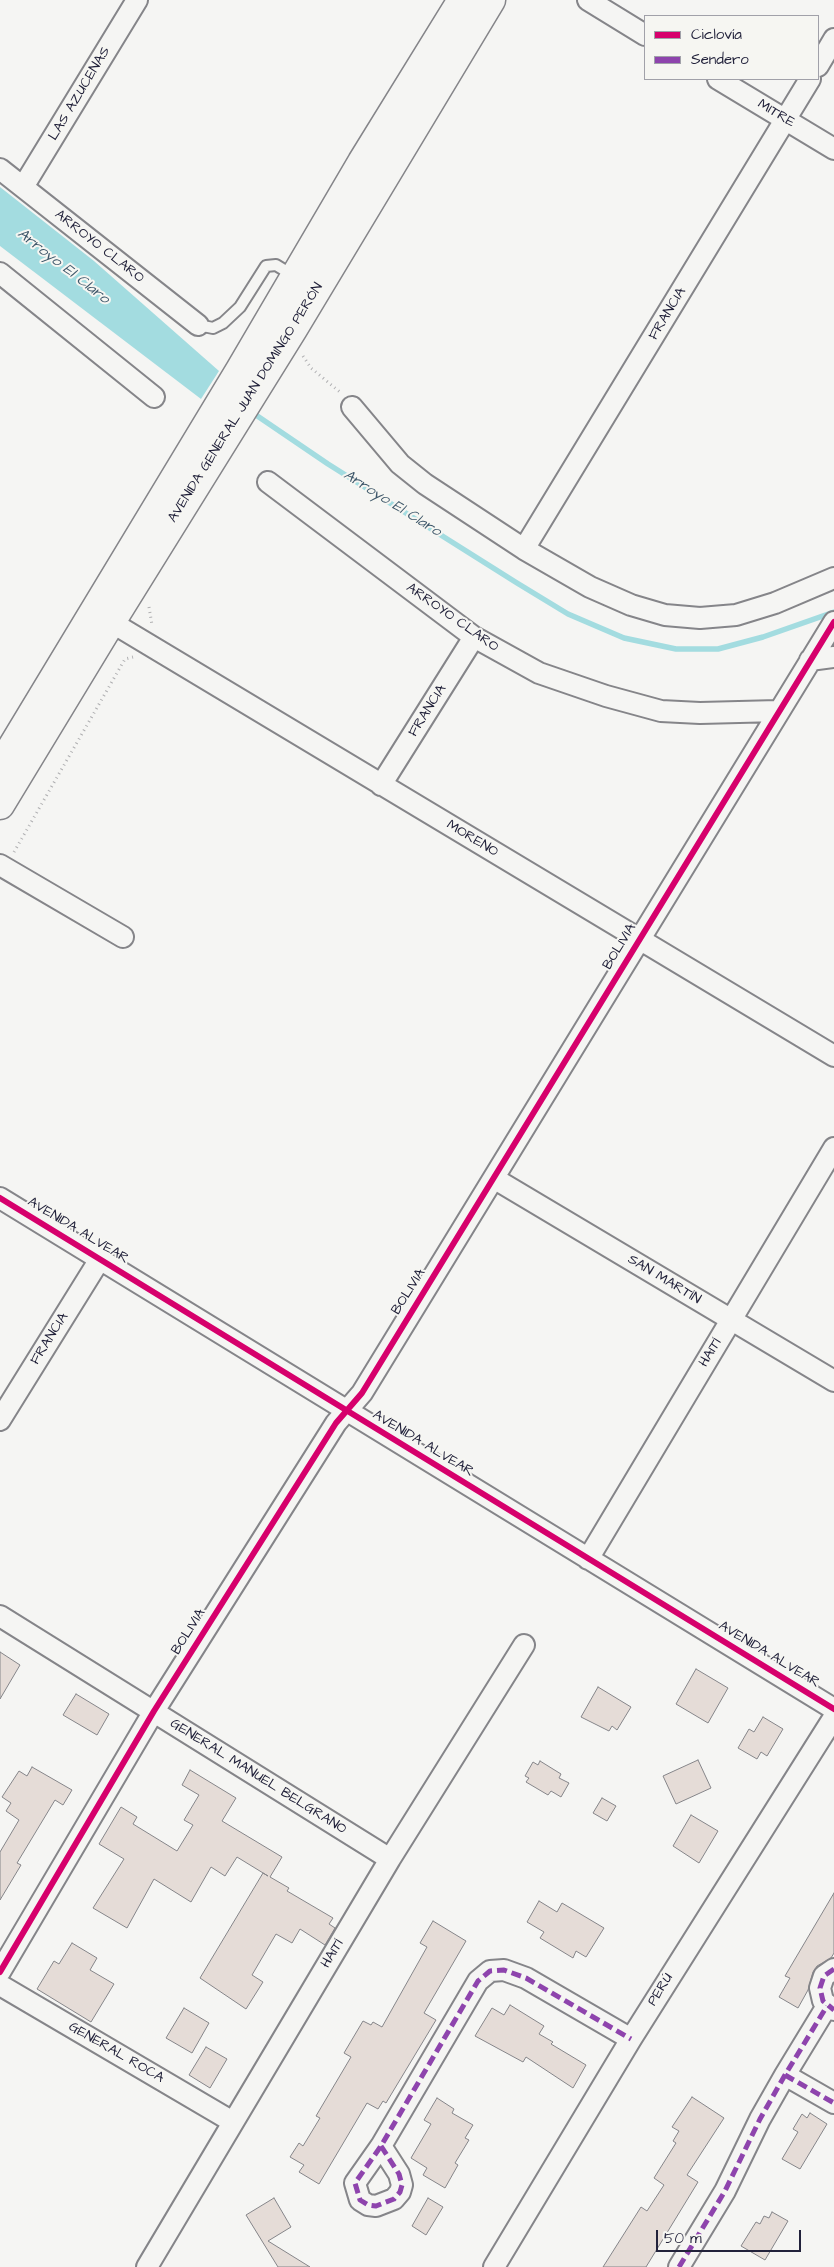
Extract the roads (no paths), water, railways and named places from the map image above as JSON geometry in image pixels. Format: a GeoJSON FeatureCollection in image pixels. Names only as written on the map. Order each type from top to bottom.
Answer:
{"type":"FeatureCollection","features":[{"type":"Feature","properties":{"kind":"main road","name":"AVENIDA GENERAL JUAN DOMINGO PERÓN"},"geometry":{"type":"LineString","coordinates":[[250,376],[295,276],[462,0]]}},
{"type":"Feature","properties":{"kind":"main road","name":"AVENIDA GENERAL JUAN DOMINGO PERÓN"},"geometry":{"type":"LineString","coordinates":[[0,767],[491,0]]}},
{"type":"Feature","properties":{"kind":"main road","name":"AVENIDA GENERAL JUAN DOMINGO PERÓN"},"geometry":{"type":"LineString","coordinates":[[0,806],[110,622],[215,432]]}},
{"type":"Feature","properties":{"kind":"street","name":"LAS AZUCENAS"},"geometry":{"type":"LineString","coordinates":[[24,188],[137,0]]}},
{"type":"Feature","properties":{"kind":"street"},"geometry":{"type":"LineString","coordinates":[[588,0],[644,34]]}},
{"type":"Feature","properties":{"kind":"street"},"geometry":{"type":"LineString","coordinates":[[819,64],[834,39]]}},
{"type":"Feature","properties":{"kind":"street","name":"MITRE"},"geometry":{"type":"LineString","coordinates":[[720,80],[834,149]]}},
{"type":"Feature","properties":{"kind":"street","name":"FRANCIA"},"geometry":{"type":"LineString","coordinates":[[524,549],[809,80]]}},
{"type":"Feature","properties":{"kind":"street","name":"ARROYO CLARO"},"geometry":{"type":"LineString","coordinates":[[0,169],[198,325]]}},
{"type":"Feature","properties":{"kind":"street"},"geometry":{"type":"LineString","coordinates":[[0,272],[154,397]]}},
{"type":"Feature","properties":{"kind":"street"},"geometry":{"type":"LineString","coordinates":[[352,407],[400,464],[425,484],[524,549],[590,587],[631,605],[665,615],[700,618],[736,615],[775,603],[834,578]]}},
{"type":"Feature","properties":{"kind":"street","name":"ARROYO CLARO"},"geometry":{"type":"LineString","coordinates":[[268,482],[474,637],[539,673],[606,696],[661,711],[700,713],[778,711]]}},
{"type":"Feature","properties":{"kind":"street","name":"MORENO"},"geometry":{"type":"LineString","coordinates":[[110,622],[834,1056]]}},
{"type":"Feature","properties":{"kind":"street","name":"BOLIVIA"},"geometry":{"type":"LineString","coordinates":[[0,1972],[154,1711],[336,1423],[362,1393],[834,622]]}},
{"type":"Feature","properties":{"kind":"street","name":"FRANCIA"},"geometry":{"type":"LineString","coordinates":[[381,785],[474,637]]}},
{"type":"Feature","properties":{"kind":"street"},"geometry":{"type":"LineString","coordinates":[[810,660],[834,657]]}},
{"type":"Feature","properties":{"kind":"street"},"geometry":{"type":"LineString","coordinates":[[2,866],[123,937]]}},
{"type":"Feature","properties":{"kind":"street","name":"HAITÍ"},"geometry":{"type":"LineString","coordinates":[[588,1559],[834,1148]]}},
{"type":"Feature","properties":{"kind":"street","name":"SAN MARTÍN"},"geometry":{"type":"LineString","coordinates":[[494,1179],[834,1381]]}},
{"type":"Feature","properties":{"kind":"street","name":"AVENIDA ALVEAR"},"geometry":{"type":"LineString","coordinates":[[0,1198],[346,1412],[834,1709]]}},
{"type":"Feature","properties":{"kind":"street","name":"FRANCIA"},"geometry":{"type":"LineString","coordinates":[[0,1420],[100,1259]]}},
{"type":"Feature","properties":{"kind":"street","name":"GENERAL MANUEL BELGRANO"},"geometry":{"type":"LineString","coordinates":[[0,1616],[390,1859]]}},
{"type":"Feature","properties":{"kind":"street","name":"HAITÍ"},"geometry":{"type":"LineString","coordinates":[[147,2267],[390,1859],[524,1645]]}},
{"type":"Feature","properties":{"kind":"street","name":"PERÚ"},"geometry":{"type":"LineString","coordinates":[[494,2267],[630,2039],[834,1717]]}},
{"type":"Feature","properties":{"kind":"street"},"geometry":{"type":"LineString","coordinates":[[381,2146],[478,1981],[490,1971],[504,1970],[526,1978],[630,2039]]}},
{"type":"Feature","properties":{"kind":"street"},"geometry":{"type":"LineString","coordinates":[[679,2267],[725,2191],[785,2075],[831,2008],[820,1995],[820,1988],[824,1976],[834,1970]]}},
{"type":"Feature","properties":{"kind":"street","name":"GENERAL ROCA"},"geometry":{"type":"LineString","coordinates":[[0,1985],[233,2122]]}},
{"type":"Feature","properties":{"kind":"street"},"geometry":{"type":"LineString","coordinates":[[785,2075],[834,2103]]}},
{"type":"Feature","properties":{"kind":"lane"},"geometry":{"type":"LineString","coordinates":[[198,325],[213,328],[223,323],[240,307],[266,266],[276,265],[295,276]]}},
{"type":"Feature","properties":{"kind":"water","name":"Arroyo El Claro"},"geometry":{"type":"Polygon","coordinates":[[[0,187],[94,261],[219,371],[201,399],[0,246],[0,187]]]}},
{"type":"Feature","properties":{"kind":"waterway","name":"Arroyo El Claro"},"geometry":{"type":"LineString","coordinates":[[250,411],[328,464],[568,614],[624,638],[676,649],[718,649],[763,637],[834,612]]}}]}
